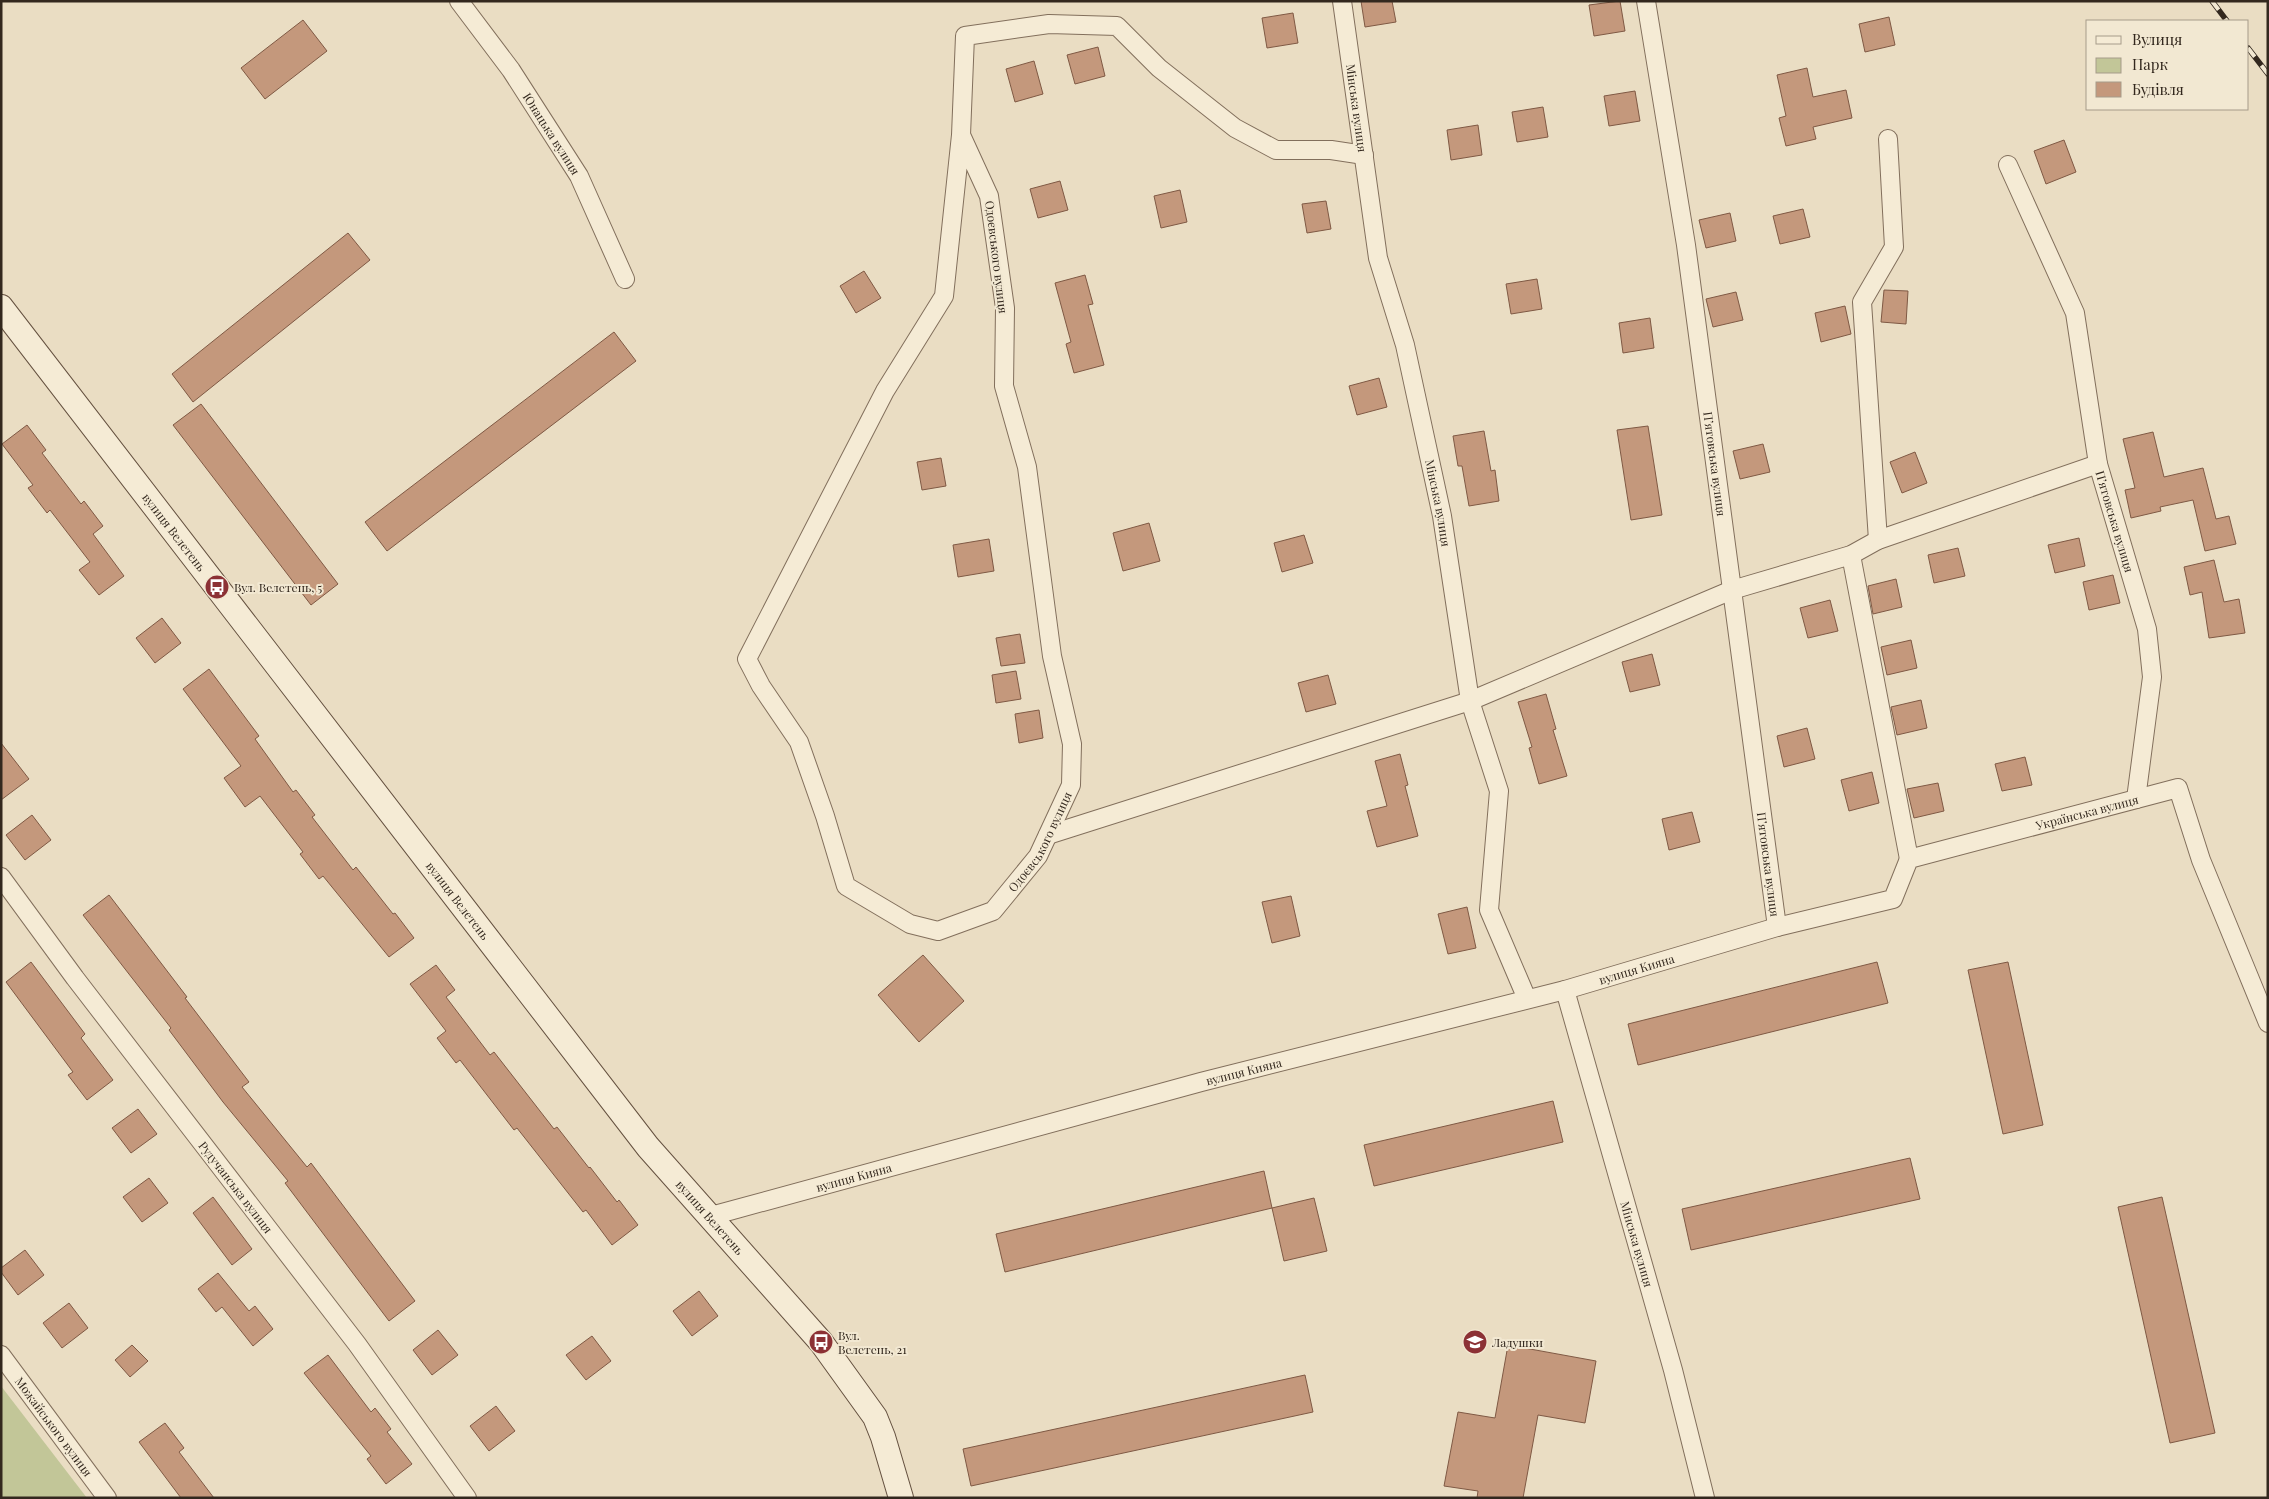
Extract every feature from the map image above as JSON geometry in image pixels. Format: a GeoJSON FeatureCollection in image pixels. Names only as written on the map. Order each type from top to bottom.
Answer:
{"type":"FeatureCollection","features":[{"type":"Feature","properties":{"kind":"street","name":"Юнацька вулиця"},"geometry":{"type":"LineString","coordinates":[[459,1],[511,70],[580,176],[625,279]]}},
{"type":"Feature","properties":{"kind":"street","name":"Мінська вулиця"},"geometry":{"type":"LineString","coordinates":[[1342,1],[1378,258],[1405,345],[1442,516],[1470,701],[1499,791],[1489,910],[1527,999]]}},
{"type":"Feature","properties":{"kind":"street","name":"П’ятовська вулиця"},"geometry":{"type":"LineString","coordinates":[[1646,1],[1686,244],[1777,927]]}},
{"type":"Feature","properties":{"kind":"street","name":"Одоєвського вулиця"},"geometry":{"type":"LineString","coordinates":[[960,135],[989,196],[1005,308],[1004,386],[1027,467],[1052,656],[1072,744],[1071,785],[1038,856],[993,911],[938,931],[910,924],[846,886],[825,816],[799,742],[761,686],[747,659],[885,391],[944,296],[960,135],[965,36],[1049,24],[1117,26],[1159,68],[1235,128],[1276,150],[1331,150],[1364,155]]}},
{"type":"Feature","properties":{"kind":"street"},"geometry":{"type":"LineString","coordinates":[[1878,540],[1862,302],[1894,247],[1888,139]]}},
{"type":"Feature","properties":{"kind":"street","name":"П’ятовська вулиця"},"geometry":{"type":"LineString","coordinates":[[2008,165],[2074,313],[2098,464],[2147,629],[2152,677],[2136,799]]}},
{"type":"Feature","properties":{"kind":"street","name":"вулиця Велетень"},"geometry":{"type":"LineString","coordinates":[[1,307],[636,1131],[821,1342],[875,1417],[884,1437],[900,1498]]}},
{"type":"Feature","properties":{"kind":"street"},"geometry":{"type":"LineString","coordinates":[[1048,836],[1470,701],[1732,590],[1851,554],[1878,540],[2098,464]]}},
{"type":"Feature","properties":{"kind":"street"},"geometry":{"type":"LineString","coordinates":[[1777,927],[1892,899],[1909,859],[1851,554]]}},
{"type":"Feature","properties":{"kind":"street","name":"Українська вулиця"},"geometry":{"type":"LineString","coordinates":[[1909,859],[2178,788],[2201,860],[2268,1023]]}},
{"type":"Feature","properties":{"kind":"street","name":"Рудучанська вулиця"},"geometry":{"type":"LineString","coordinates":[[1,877],[75,978],[356,1344],[467,1498]]}},
{"type":"Feature","properties":{"kind":"street","name":"вулиця Кияна"},"geometry":{"type":"LineString","coordinates":[[711,1216],[1201,1082],[1565,990],[1777,927]]}},
{"type":"Feature","properties":{"kind":"street","name":"Мінська вулиця"},"geometry":{"type":"LineString","coordinates":[[1565,990],[1673,1370],[1706,1498]]}},
{"type":"Feature","properties":{"kind":"street","name":"Можайського вулиця"},"geometry":{"type":"LineString","coordinates":[[1,1355],[107,1498]]}},
{"type":"Feature","properties":{"kind":"green space"},"geometry":{"type":"Polygon","coordinates":[[[1,1386],[87,1498],[1,1498],[1,1386]]]}},
{"type":"Feature","properties":{"kind":"building"},"geometry":{"type":"Polygon","coordinates":[[[1361,1],[1392,1],[1396,22],[1365,27],[1361,1]]]}},
{"type":"Feature","properties":{"kind":"building"},"geometry":{"type":"Polygon","coordinates":[[[1620,1],[1625,31],[1594,36],[1589,5],[1620,1]]]}},
{"type":"Feature","properties":{"kind":"building"},"geometry":{"type":"Polygon","coordinates":[[[1293,13],[1298,43],[1267,48],[1262,18],[1293,13]]]}},
{"type":"Feature","properties":{"kind":"building"},"geometry":{"type":"Polygon","coordinates":[[[1889,17],[1895,45],[1865,52],[1859,24],[1889,17]]]}},
{"type":"Feature","properties":{"kind":"building"},"geometry":{"type":"Polygon","coordinates":[[[303,20],[327,51],[265,99],[241,68],[303,20]]]}},
{"type":"Feature","properties":{"kind":"building"},"geometry":{"type":"Polygon","coordinates":[[[1098,47],[1105,76],[1075,84],[1067,55],[1098,47]]]}},
{"type":"Feature","properties":{"kind":"building"},"geometry":{"type":"Polygon","coordinates":[[[1034,61],[1043,94],[1015,102],[1006,69],[1034,61]]]}},
{"type":"Feature","properties":{"kind":"building"},"geometry":{"type":"Polygon","coordinates":[[[1807,68],[1813,97],[1846,90],[1852,118],[1813,127],[1816,139],[1786,146],[1779,118],[1786,116],[1777,75],[1807,68]]]}},
{"type":"Feature","properties":{"kind":"building"},"geometry":{"type":"Polygon","coordinates":[[[1635,91],[1640,121],[1609,126],[1604,96],[1635,91]]]}},
{"type":"Feature","properties":{"kind":"building"},"geometry":{"type":"Polygon","coordinates":[[[1543,107],[1548,137],[1517,142],[1512,112],[1543,107]]]}},
{"type":"Feature","properties":{"kind":"building"},"geometry":{"type":"Polygon","coordinates":[[[1478,125],[1482,155],[1451,160],[1447,130],[1478,125]]]}},
{"type":"Feature","properties":{"kind":"building"},"geometry":{"type":"Polygon","coordinates":[[[2064,140],[2076,172],[2046,184],[2034,151],[2064,140]]]}},
{"type":"Feature","properties":{"kind":"building"},"geometry":{"type":"Polygon","coordinates":[[[1060,181],[1068,210],[1038,218],[1030,189],[1060,181]]]}},
{"type":"Feature","properties":{"kind":"building"},"geometry":{"type":"Polygon","coordinates":[[[1180,190],[1187,222],[1161,228],[1154,196],[1180,190]]]}},
{"type":"Feature","properties":{"kind":"building"},"geometry":{"type":"Polygon","coordinates":[[[1326,201],[1331,229],[1307,233],[1302,204],[1326,201]]]}},
{"type":"Feature","properties":{"kind":"building"},"geometry":{"type":"Polygon","coordinates":[[[1803,209],[1810,237],[1780,244],[1773,216],[1803,209]]]}},
{"type":"Feature","properties":{"kind":"building"},"geometry":{"type":"Polygon","coordinates":[[[1730,213],[1736,241],[1706,248],[1699,220],[1730,213]]]}},
{"type":"Feature","properties":{"kind":"building"},"geometry":{"type":"Polygon","coordinates":[[[348,233],[370,260],[193,402],[172,374],[348,233]]]}},
{"type":"Feature","properties":{"kind":"building"},"geometry":{"type":"Polygon","coordinates":[[[864,271],[881,298],[856,313],[840,286],[864,271]]]}},
{"type":"Feature","properties":{"kind":"building"},"geometry":{"type":"Polygon","coordinates":[[[1085,275],[1093,304],[1088,305],[1104,365],[1074,373],[1066,344],[1071,342],[1055,283],[1085,275]]]}},
{"type":"Feature","properties":{"kind":"building"},"geometry":{"type":"Polygon","coordinates":[[[1537,279],[1542,309],[1511,314],[1506,284],[1537,279]]]}},
{"type":"Feature","properties":{"kind":"building"},"geometry":{"type":"Polygon","coordinates":[[[1884,290],[1908,291],[1906,324],[1881,322],[1884,290]]]}},
{"type":"Feature","properties":{"kind":"building"},"geometry":{"type":"Polygon","coordinates":[[[1736,292],[1743,320],[1713,327],[1706,299],[1736,292]]]}},
{"type":"Feature","properties":{"kind":"building"},"geometry":{"type":"Polygon","coordinates":[[[1845,306],[1851,334],[1821,342],[1815,313],[1845,306]]]}},
{"type":"Feature","properties":{"kind":"building"},"geometry":{"type":"Polygon","coordinates":[[[1650,318],[1654,348],[1623,353],[1619,323],[1650,318]]]}},
{"type":"Feature","properties":{"kind":"building"},"geometry":{"type":"Polygon","coordinates":[[[614,332],[636,361],[387,551],[365,522],[614,332]]]}},
{"type":"Feature","properties":{"kind":"building"},"geometry":{"type":"Polygon","coordinates":[[[1379,378],[1387,407],[1357,415],[1349,386],[1379,378]]]}},
{"type":"Feature","properties":{"kind":"building"},"geometry":{"type":"Polygon","coordinates":[[[201,404],[338,584],[311,605],[173,425],[201,404]]]}},
{"type":"Feature","properties":{"kind":"building"},"geometry":{"type":"Polygon","coordinates":[[[27,425],[46,450],[42,453],[81,504],[84,501],[103,526],[93,534],[124,576],[99,595],[79,570],[90,562],[50,510],[47,513],[28,488],[33,485],[2,444],[27,425]]]}},
{"type":"Feature","properties":{"kind":"building"},"geometry":{"type":"Polygon","coordinates":[[[1648,426],[1662,515],[1631,520],[1617,430],[1648,426]]]}},
{"type":"Feature","properties":{"kind":"building"},"geometry":{"type":"Polygon","coordinates":[[[1484,431],[1491,471],[1495,470],[1499,501],[1469,506],[1462,466],[1458,466],[1453,436],[1484,431]]]}},
{"type":"Feature","properties":{"kind":"building"},"geometry":{"type":"Polygon","coordinates":[[[2153,432],[2164,477],[2203,468],[2216,519],[2229,516],[2236,544],[2205,551],[2193,500],[2160,507],[2161,511],[2131,518],[2125,490],[2135,488],[2123,439],[2153,432]]]}},
{"type":"Feature","properties":{"kind":"building"},"geometry":{"type":"Polygon","coordinates":[[[1763,444],[1770,472],[1740,479],[1733,451],[1763,444]]]}},
{"type":"Feature","properties":{"kind":"building"},"geometry":{"type":"Polygon","coordinates":[[[1915,452],[1927,483],[1902,493],[1890,462],[1915,452]]]}},
{"type":"Feature","properties":{"kind":"building"},"geometry":{"type":"Polygon","coordinates":[[[941,458],[946,486],[922,490],[917,462],[941,458]]]}},
{"type":"Feature","properties":{"kind":"building"},"geometry":{"type":"Polygon","coordinates":[[[1149,523],[1160,561],[1123,571],[1113,533],[1149,523]]]}},
{"type":"Feature","properties":{"kind":"building"},"geometry":{"type":"Polygon","coordinates":[[[1304,535],[1313,563],[1282,572],[1274,543],[1304,535]]]}},
{"type":"Feature","properties":{"kind":"building"},"geometry":{"type":"Polygon","coordinates":[[[2079,538],[2085,566],[2055,573],[2048,545],[2079,538]]]}},
{"type":"Feature","properties":{"kind":"building"},"geometry":{"type":"Polygon","coordinates":[[[989,539],[994,571],[958,577],[953,545],[989,539]]]}},
{"type":"Feature","properties":{"kind":"building"},"geometry":{"type":"Polygon","coordinates":[[[1958,548],[1965,576],[1934,583],[1928,555],[1958,548]]]}},
{"type":"Feature","properties":{"kind":"building"},"geometry":{"type":"Polygon","coordinates":[[[2214,560],[2224,602],[2239,599],[2245,633],[2209,638],[2202,592],[2190,595],[2184,567],[2214,560]]]}},
{"type":"Feature","properties":{"kind":"building"},"geometry":{"type":"Polygon","coordinates":[[[2113,575],[2120,603],[2089,610],[2083,582],[2113,575]]]}},
{"type":"Feature","properties":{"kind":"building"},"geometry":{"type":"Polygon","coordinates":[[[1896,579],[1902,607],[1873,614],[1868,586],[1896,579]]]}},
{"type":"Feature","properties":{"kind":"building"},"geometry":{"type":"Polygon","coordinates":[[[1830,600],[1838,631],[1808,638],[1800,608],[1830,600]]]}},
{"type":"Feature","properties":{"kind":"building"},"geometry":{"type":"Polygon","coordinates":[[[162,618],[181,643],[155,663],[136,638],[162,618]]]}},
{"type":"Feature","properties":{"kind":"building"},"geometry":{"type":"Polygon","coordinates":[[[1020,634],[1025,663],[1001,666],[996,638],[1020,634]]]}},
{"type":"Feature","properties":{"kind":"building"},"geometry":{"type":"Polygon","coordinates":[[[1911,640],[1917,668],[1887,675],[1881,647],[1911,640]]]}},
{"type":"Feature","properties":{"kind":"building"},"geometry":{"type":"Polygon","coordinates":[[[1652,654],[1660,685],[1630,692],[1622,662],[1652,654]]]}},
{"type":"Feature","properties":{"kind":"building"},"geometry":{"type":"Polygon","coordinates":[[[209,669],[259,736],[255,739],[293,792],[296,790],[315,815],[312,817],[353,870],[356,867],[414,938],[389,957],[323,876],[319,879],[300,854],[303,852],[260,796],[245,807],[224,778],[241,766],[183,689],[209,669]]]}},
{"type":"Feature","properties":{"kind":"building"},"geometry":{"type":"Polygon","coordinates":[[[1016,671],[1021,699],[996,703],[992,675],[1016,671]]]}},
{"type":"Feature","properties":{"kind":"building"},"geometry":{"type":"Polygon","coordinates":[[[1328,675],[1336,704],[1306,712],[1298,683],[1328,675]]]}},
{"type":"Feature","properties":{"kind":"building"},"geometry":{"type":"Polygon","coordinates":[[[1546,694],[1556,729],[1553,730],[1567,776],[1539,784],[1529,748],[1532,747],[1518,702],[1546,694]]]}},
{"type":"Feature","properties":{"kind":"building"},"geometry":{"type":"Polygon","coordinates":[[[1921,700],[1927,728],[1897,735],[1891,707],[1921,700]]]}},
{"type":"Feature","properties":{"kind":"building"},"geometry":{"type":"Polygon","coordinates":[[[1039,710],[1043,738],[1019,743],[1015,714],[1039,710]]]}},
{"type":"Feature","properties":{"kind":"building"},"geometry":{"type":"Polygon","coordinates":[[[1807,728],[1815,759],[1784,767],[1777,736],[1807,728]]]}},
{"type":"Feature","properties":{"kind":"building"},"geometry":{"type":"Polygon","coordinates":[[[1,743],[29,779],[1,800],[1,743]]]}},
{"type":"Feature","properties":{"kind":"building"},"geometry":{"type":"Polygon","coordinates":[[[1400,754],[1408,785],[1405,786],[1418,836],[1377,847],[1367,811],[1387,806],[1375,761],[1400,754]]]}},
{"type":"Feature","properties":{"kind":"building"},"geometry":{"type":"Polygon","coordinates":[[[2025,757],[2032,785],[2002,791],[1995,764],[2025,757]]]}},
{"type":"Feature","properties":{"kind":"building"},"geometry":{"type":"Polygon","coordinates":[[[1872,772],[1879,803],[1849,811],[1841,780],[1872,772]]]}},
{"type":"Feature","properties":{"kind":"building"},"geometry":{"type":"Polygon","coordinates":[[[1938,783],[1944,811],[1914,818],[1907,789],[1938,783]]]}},
{"type":"Feature","properties":{"kind":"building"},"geometry":{"type":"Polygon","coordinates":[[[1692,812],[1700,842],[1669,850],[1662,819],[1692,812]]]}},
{"type":"Feature","properties":{"kind":"building"},"geometry":{"type":"Polygon","coordinates":[[[32,815],[51,840],[25,860],[6,835],[32,815]]]}},
{"type":"Feature","properties":{"kind":"building"},"geometry":{"type":"Polygon","coordinates":[[[109,895],[249,1082],[242,1087],[307,1167],[311,1163],[415,1301],[389,1321],[285,1183],[288,1181],[223,1102],[169,1030],[171,1028],[83,915],[109,895]]]}},
{"type":"Feature","properties":{"kind":"building"},"geometry":{"type":"Polygon","coordinates":[[[1291,896],[1300,936],[1272,943],[1262,902],[1291,896]]]}},
{"type":"Feature","properties":{"kind":"building"},"geometry":{"type":"Polygon","coordinates":[[[1467,907],[1476,948],[1448,954],[1438,914],[1467,907]]]}},
{"type":"Feature","properties":{"kind":"building"},"geometry":{"type":"Polygon","coordinates":[[[923,955],[964,1001],[919,1042],[878,995],[923,955]]]}},
{"type":"Feature","properties":{"kind":"building"},"geometry":{"type":"Polygon","coordinates":[[[31,962],[85,1034],[81,1038],[113,1080],[87,1100],[68,1075],[73,1072],[6,982],[31,962]]]}},
{"type":"Feature","properties":{"kind":"building"},"geometry":{"type":"Polygon","coordinates":[[[1877,962],[1888,1003],[1638,1065],[1628,1024],[1877,962]]]}},
{"type":"Feature","properties":{"kind":"building"},"geometry":{"type":"Polygon","coordinates":[[[2008,962],[2043,1125],[2003,1134],[1968,970],[2008,962]]]}},
{"type":"Feature","properties":{"kind":"building"},"geometry":{"type":"Polygon","coordinates":[[[436,965],[455,990],[446,997],[490,1055],[494,1052],[554,1129],[557,1127],[617,1202],[619,1200],[638,1225],[612,1245],[586,1210],[583,1212],[517,1128],[514,1130],[460,1060],[456,1063],[437,1038],[446,1031],[410,984],[436,965]]]}},
{"type":"Feature","properties":{"kind":"building"},"geometry":{"type":"Polygon","coordinates":[[[1553,1101],[1563,1142],[1374,1186],[1364,1145],[1553,1101]]]}},
{"type":"Feature","properties":{"kind":"building"},"geometry":{"type":"Polygon","coordinates":[[[138,1109],[157,1134],[131,1153],[112,1128],[138,1109]]]}},
{"type":"Feature","properties":{"kind":"building"},"geometry":{"type":"Polygon","coordinates":[[[1910,1158],[1920,1199],[1691,1250],[1682,1209],[1910,1158]]]}},
{"type":"Feature","properties":{"kind":"building"},"geometry":{"type":"Polygon","coordinates":[[[1264,1171],[1272,1208],[1005,1272],[996,1234],[1264,1171]]]}},
{"type":"Feature","properties":{"kind":"building"},"geometry":{"type":"Polygon","coordinates":[[[149,1178],[168,1203],[142,1222],[123,1197],[149,1178]]]}},
{"type":"Feature","properties":{"kind":"building"},"geometry":{"type":"Polygon","coordinates":[[[213,1197],[252,1249],[232,1265],[193,1213],[213,1197]]]}},
{"type":"Feature","properties":{"kind":"building"},"geometry":{"type":"Polygon","coordinates":[[[2162,1197],[2215,1433],[2170,1443],[2118,1207],[2162,1197]]]}},
{"type":"Feature","properties":{"kind":"building"},"geometry":{"type":"Polygon","coordinates":[[[1314,1198],[1327,1251],[1284,1261],[1272,1208],[1314,1198]]]}},
{"type":"Feature","properties":{"kind":"building"},"geometry":{"type":"Polygon","coordinates":[[[25,1250],[44,1275],[18,1295],[1,1272],[1,1268],[25,1250]]]}},
{"type":"Feature","properties":{"kind":"building"},"geometry":{"type":"Polygon","coordinates":[[[218,1273],[249,1311],[255,1306],[273,1329],[253,1346],[222,1307],[216,1312],[198,1289],[218,1273]]]}},
{"type":"Feature","properties":{"kind":"building"},"geometry":{"type":"Polygon","coordinates":[[[699,1291],[718,1316],[692,1336],[673,1311],[699,1291]]]}},
{"type":"Feature","properties":{"kind":"building"},"geometry":{"type":"Polygon","coordinates":[[[69,1303],[88,1328],[62,1348],[43,1323],[69,1303]]]}},
{"type":"Feature","properties":{"kind":"building"},"geometry":{"type":"Polygon","coordinates":[[[438,1330],[458,1355],[432,1375],[413,1350],[438,1330]]]}},
{"type":"Feature","properties":{"kind":"building"},"geometry":{"type":"Polygon","coordinates":[[[592,1336],[611,1361],[586,1380],[566,1355],[592,1336]]]}},
{"type":"Feature","properties":{"kind":"building"},"geometry":{"type":"Polygon","coordinates":[[[132,1345],[148,1361],[130,1377],[115,1360],[132,1345]]]}},
{"type":"Feature","properties":{"kind":"building"},"geometry":{"type":"Polygon","coordinates":[[[1508,1345],[1596,1361],[1585,1423],[1538,1415],[1523,1498],[1477,1498],[1478,1491],[1444,1486],[1458,1412],[1495,1418],[1508,1345]]]}},
{"type":"Feature","properties":{"kind":"building"},"geometry":{"type":"Polygon","coordinates":[[[328,1355],[371,1412],[375,1408],[391,1429],[387,1432],[412,1464],[386,1484],[367,1459],[371,1456],[304,1373],[328,1355]]]}},
{"type":"Feature","properties":{"kind":"building"},"geometry":{"type":"Polygon","coordinates":[[[1305,1375],[1313,1412],[971,1486],[963,1449],[1305,1375]]]}},
{"type":"Feature","properties":{"kind":"building"},"geometry":{"type":"Polygon","coordinates":[[[496,1406],[515,1431],[489,1451],[470,1426],[496,1406]]]}},
{"type":"Feature","properties":{"kind":"building"},"geometry":{"type":"Polygon","coordinates":[[[165,1423],[184,1448],[179,1452],[214,1498],[181,1498],[139,1442],[165,1423]]]}},
{"type":"Feature","properties":{"kind":"railway"},"geometry":{"type":"LineString","coordinates":[[2212,1],[2226,20]]}},
{"type":"Feature","properties":{"kind":"railway"},"geometry":{"type":"LineString","coordinates":[[2249,49],[2268,74]]}},
{"type":"Feature","properties":{"kind":"place","name":"Вул. Велетень, 5"},"geometry":{"type":"Point","coordinates":[217,587]}},
{"type":"Feature","properties":{"kind":"place","name":"Вул. Велетень, 21"},"geometry":{"type":"Point","coordinates":[821,1342]}},
{"type":"Feature","properties":{"kind":"place","name":"Ладушки"},"geometry":{"type":"Point","coordinates":[1475,1342]}}]}
